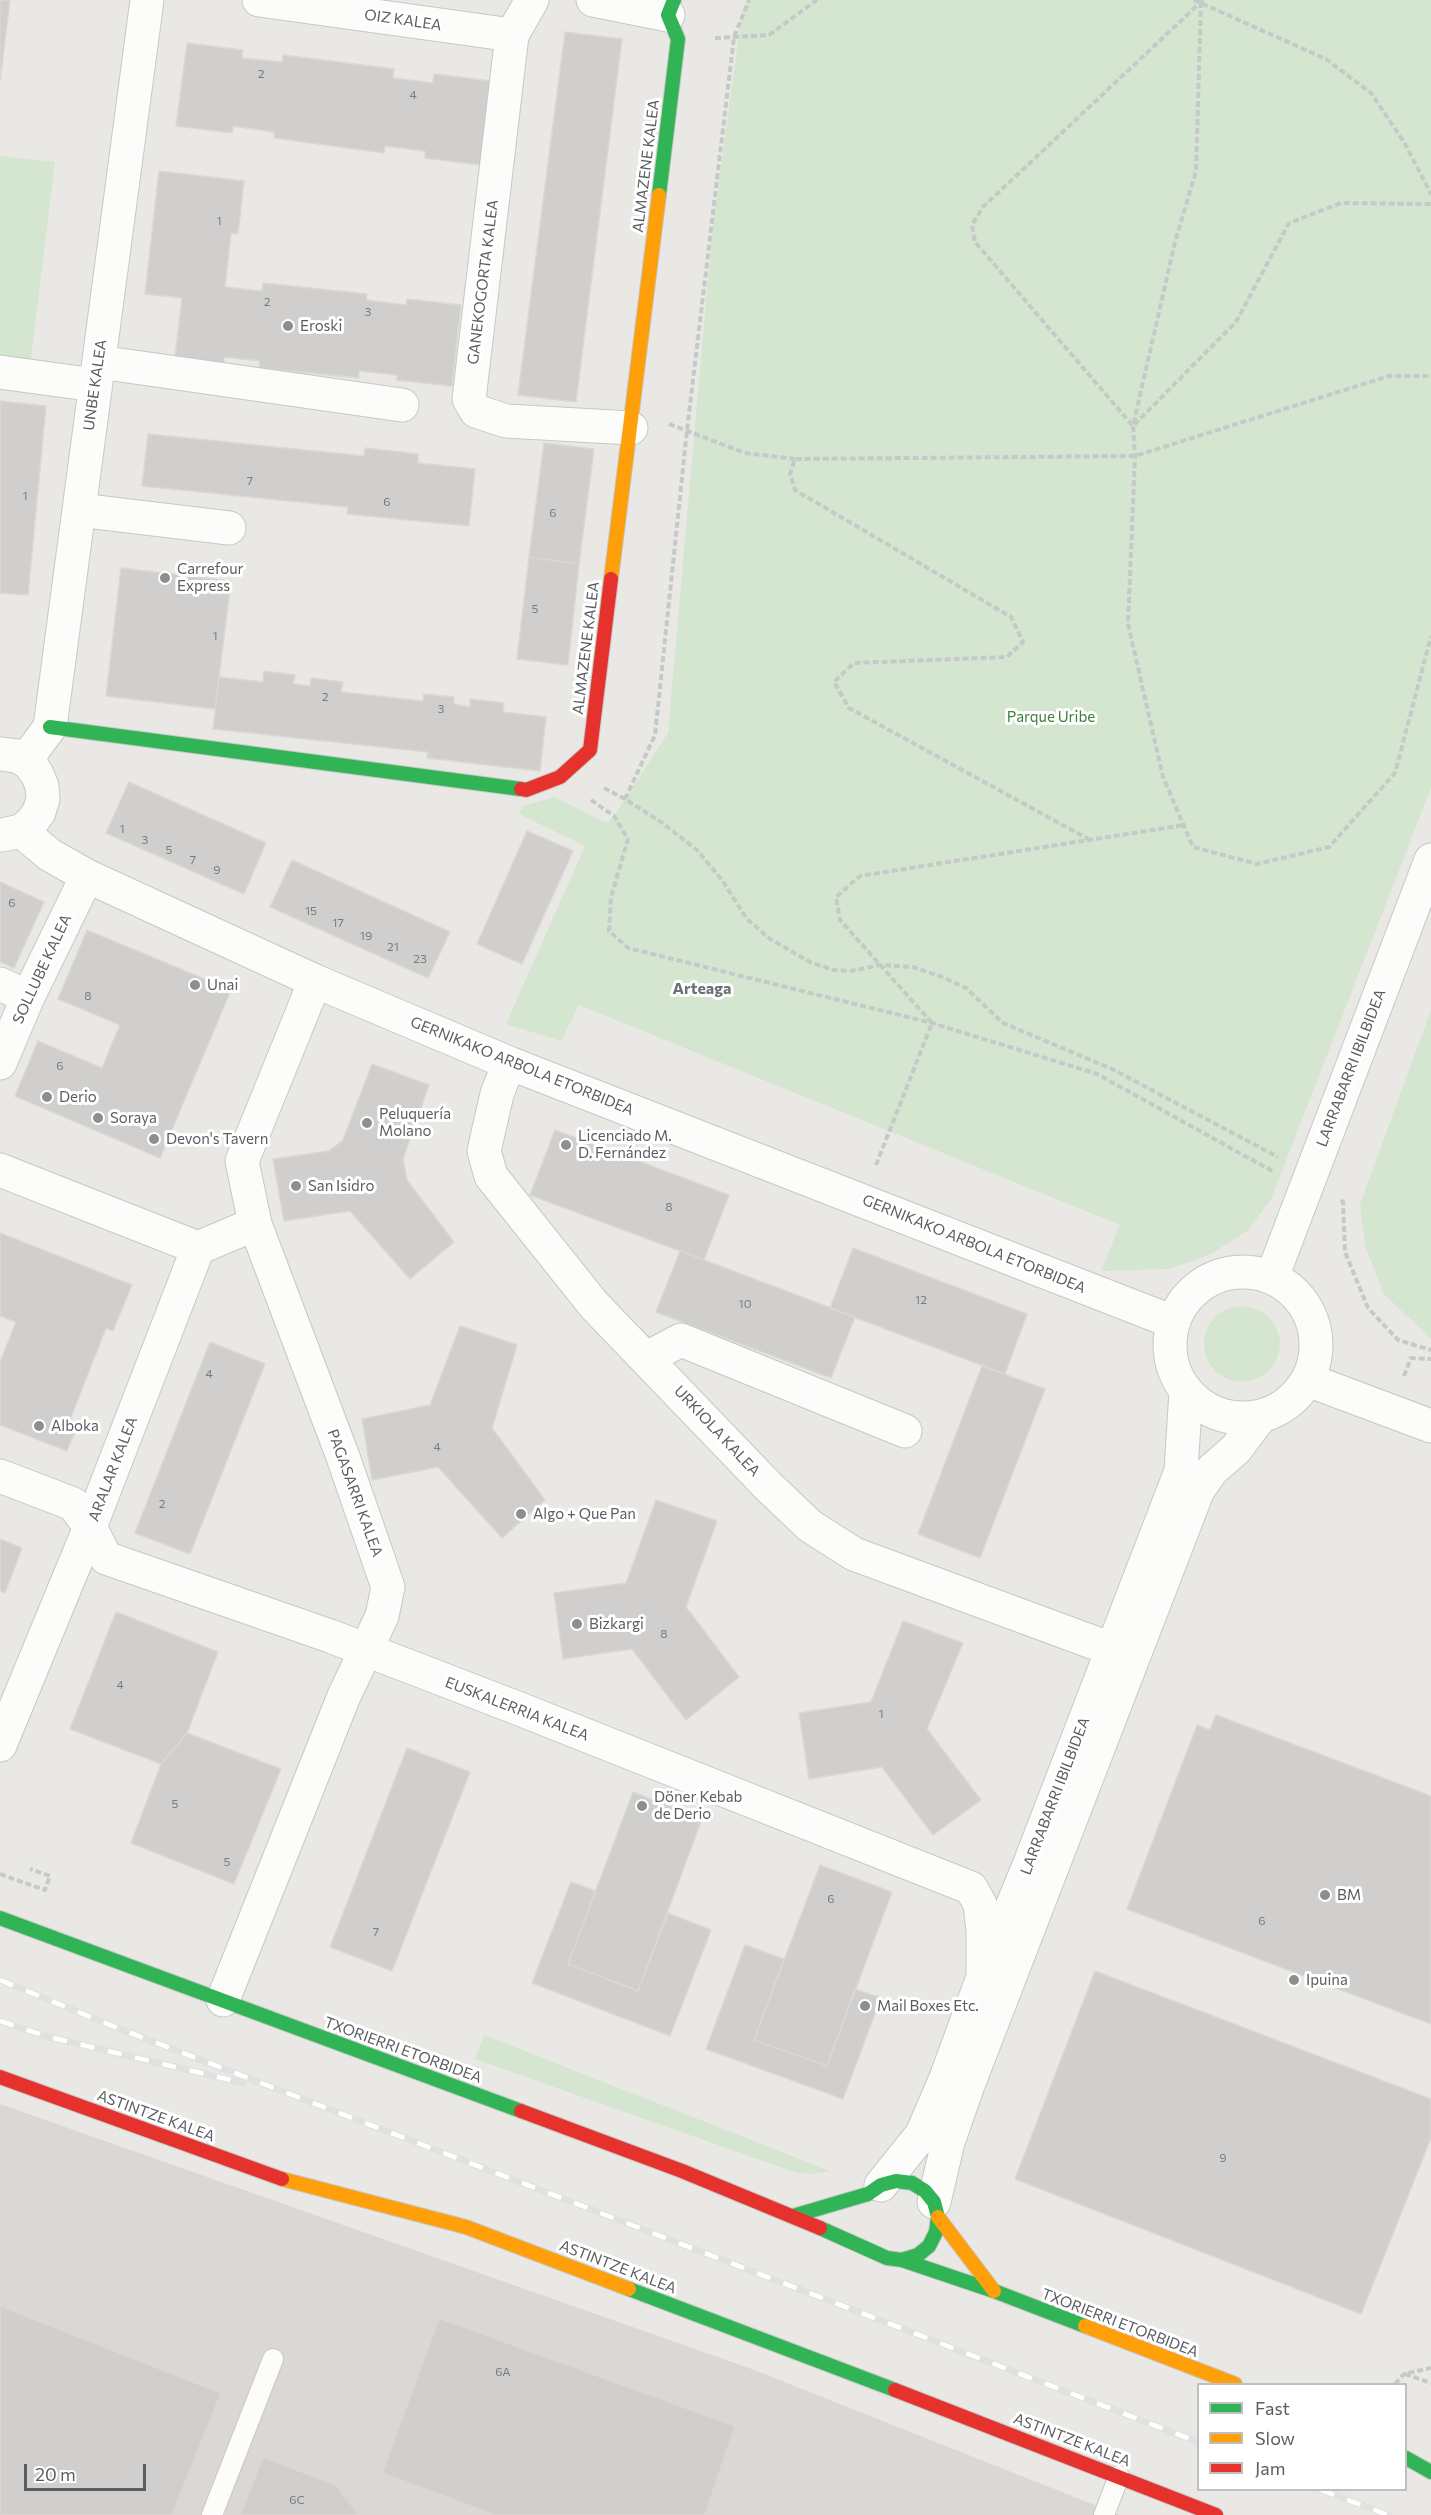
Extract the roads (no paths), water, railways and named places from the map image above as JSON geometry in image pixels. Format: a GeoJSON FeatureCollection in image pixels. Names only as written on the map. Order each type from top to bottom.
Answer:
{"type":"FeatureCollection","features":[{"type":"Feature","properties":{"kind":"street","name":"UNBE KALEA"},"geometry":{"type":"LineString","coordinates":[[14,759],[33,750],[50,727],[147,0]]}},
{"type":"Feature","properties":{"kind":"street","name":"OIZ KALEA"},"geometry":{"type":"LineString","coordinates":[[259,0],[512,35]]}},
{"type":"Feature","properties":{"kind":"street","name":"GANEKOGORTA KALEA"},"geometry":{"type":"LineString","coordinates":[[532,0],[512,35],[469,399],[476,411],[506,421],[631,428]]}},
{"type":"Feature","properties":{"kind":"street"},"geometry":{"type":"LineString","coordinates":[[593,0],[674,18]]}},
{"type":"Feature","properties":{"kind":"street","name":"ALMAZENE KALEA"},"geometry":{"type":"LineString","coordinates":[[50,727],[526,790],[561,779],[590,750],[631,428],[674,18]]}},
{"type":"Feature","properties":{"kind":"street"},"geometry":{"type":"LineString","coordinates":[[0,372],[97,374],[402,405]]}},
{"type":"Feature","properties":{"kind":"street"},"geometry":{"type":"LineString","coordinates":[[79,510],[229,528]]}},
{"type":"Feature","properties":{"kind":"street","name":"GERNIKAKO ARBOLA ETORBIDEA"},"geometry":{"type":"LineString","coordinates":[[11,833],[32,822],[39,812],[43,799],[42,786],[37,774],[14,759]]}},
{"type":"Feature","properties":{"kind":"street","name":"GERNIKAKO ARBOLA ETORBIDEA"},"geometry":{"type":"LineString","coordinates":[[11,833],[87,876],[315,981],[508,1063],[1173,1322]]}},
{"type":"Feature","properties":{"kind":"street","name":"LARRABARRI IBILBIDEA"},"geometry":{"type":"LineString","coordinates":[[1272,1277],[1431,860]]}},
{"type":"Feature","properties":{"kind":"street","name":"SOLLUBE KALEA"},"geometry":{"type":"LineString","coordinates":[[0,1063],[14,990],[87,876]]}},
{"type":"Feature","properties":{"kind":"street","name":"PAGASARRI KALEA"},"geometry":{"type":"LineString","coordinates":[[223,2000],[344,1696],[382,1616],[388,1587],[343,1457],[255,1224],[242,1161],[315,981]]}},
{"type":"Feature","properties":{"kind":"street","name":"URKIOLA KALEA"},"geometry":{"type":"LineString","coordinates":[[508,1063],[497,1094],[484,1151],[491,1176],[594,1305],[785,1502],[810,1526],[854,1554],[1111,1649]]}},
{"type":"Feature","properties":{"kind":"street"},"geometry":{"type":"LineString","coordinates":[[0,1170],[198,1248],[255,1224]]}},
{"type":"Feature","properties":{"kind":"street","name":"ARALAR KALEA"},"geometry":{"type":"LineString","coordinates":[[0,1745],[90,1527],[198,1248]]}},
{"type":"Feature","properties":{"kind":"street"},"geometry":{"type":"LineString","coordinates":[[1248,1270],[1272,1277],[1293,1289],[1308,1309],[1316,1332],[1316,1356],[1308,1380],[1296,1396],[1279,1409],[1260,1417],[1240,1418],[1219,1414],[1201,1405],[1186,1391],[1174,1370],[1169,1347],[1173,1322],[1183,1301],[1201,1283],[1223,1273],[1248,1270]]}},
{"type":"Feature","properties":{"kind":"street"},"geometry":{"type":"LineString","coordinates":[[647,1358],[681,1340],[905,1431]]}},
{"type":"Feature","properties":{"kind":"street"},"geometry":{"type":"LineString","coordinates":[[1308,1380],[1431,1426]]}},
{"type":"Feature","properties":{"kind":"street","name":"LARRABARRI IBILBIDEA"},"geometry":{"type":"LineString","coordinates":[[870,2196],[922,2134],[946,2079],[983,1977],[1030,1863],[1181,1471],[1186,1391]]}},
{"type":"Feature","properties":{"kind":"street","name":"LARRABARRI IBILBIDEA"},"geometry":{"type":"LineString","coordinates":[[936,2210],[948,2142],[968,2085],[1198,1490],[1212,1470],[1236,1449],[1260,1417]]}},
{"type":"Feature","properties":{"kind":"street","name":"EUSKALERRIA KALEA"},"geometry":{"type":"LineString","coordinates":[[0,1476],[74,1504],[90,1527],[106,1558],[365,1651],[971,1888],[980,1904],[983,1930],[983,1977]]}},
{"type":"Feature","properties":{"kind":"street","name":"TXORIERRI ETORBIDEA"},"geometry":{"type":"LineString","coordinates":[[0,1918],[682,2172],[793,2216],[887,2258],[902,2260],[994,2291],[1230,2383]]}},
{"type":"Feature","properties":{"kind":"street","name":"ASTINTZE KALEA"},"geometry":{"type":"LineString","coordinates":[[0,2077],[282,2179],[466,2227],[1216,2515]]}},
{"type":"Feature","properties":{"kind":"street"},"geometry":{"type":"LineString","coordinates":[[793,2216],[870,2196],[896,2181],[912,2183],[925,2191],[994,2291]]}},
{"type":"Feature","properties":{"kind":"street"},"geometry":{"type":"LineString","coordinates":[[902,2260],[918,2255],[929,2246],[936,2232],[936,2210]]}},
{"type":"Feature","properties":{"kind":"street"},"geometry":{"type":"LineString","coordinates":[[861,2231],[863,2239],[873,2251]]}},
{"type":"Feature","properties":{"kind":"street"},"geometry":{"type":"LineString","coordinates":[[1407,2459],[1431,2472]]}},
{"type":"Feature","properties":{"kind":"lane"},"geometry":{"type":"LineString","coordinates":[[212,2515],[273,2359]]}},
{"type":"Feature","properties":{"kind":"lane"},"geometry":{"type":"LineString","coordinates":[[1104,2515],[1119,2476]]}},
{"type":"Feature","properties":{"kind":"railway"},"geometry":{"type":"LineString","coordinates":[[0,1980],[115,2027],[1197,2442]]}},
{"type":"Feature","properties":{"kind":"railway"},"geometry":{"type":"LineString","coordinates":[[0,2021],[49,2037],[243,2083]]}},
{"type":"Feature","properties":{"kind":"railway"},"geometry":{"type":"LineString","coordinates":[[1324,2491],[1388,2515]]}},
{"type":"Feature","properties":{"kind":"place","name":"Eroski"},"geometry":{"type":"Point","coordinates":[288,326]}},
{"type":"Feature","properties":{"kind":"place","name":"Carrefour Express"},"geometry":{"type":"Point","coordinates":[165,578]}},
{"type":"Feature","properties":{"kind":"place","name":"Unai"},"geometry":{"type":"Point","coordinates":[195,985]}},
{"type":"Feature","properties":{"kind":"place","name":"Derio"},"geometry":{"type":"Point","coordinates":[47,1097]}},
{"type":"Feature","properties":{"kind":"place","name":"Soraya"},"geometry":{"type":"Point","coordinates":[98,1118]}},
{"type":"Feature","properties":{"kind":"place","name":"Peluquería Molano"},"geometry":{"type":"Point","coordinates":[367,1123]}},
{"type":"Feature","properties":{"kind":"place","name":"Devon's Tavern"},"geometry":{"type":"Point","coordinates":[154,1139]}},
{"type":"Feature","properties":{"kind":"place","name":"Licenciado M. D. Fernández"},"geometry":{"type":"Point","coordinates":[566,1145]}},
{"type":"Feature","properties":{"kind":"place","name":"San Isidro"},"geometry":{"type":"Point","coordinates":[296,1186]}},
{"type":"Feature","properties":{"kind":"place","name":"Alboka"},"geometry":{"type":"Point","coordinates":[39,1426]}},
{"type":"Feature","properties":{"kind":"place","name":"Algo + Que Pan"},"geometry":{"type":"Point","coordinates":[521,1514]}},
{"type":"Feature","properties":{"kind":"place","name":"Bizkargi"},"geometry":{"type":"Point","coordinates":[577,1624]}},
{"type":"Feature","properties":{"kind":"place","name":"Döner Kebab de Derio"},"geometry":{"type":"Point","coordinates":[642,1806]}},
{"type":"Feature","properties":{"kind":"place","name":"BM"},"geometry":{"type":"Point","coordinates":[1325,1895]}},
{"type":"Feature","properties":{"kind":"place","name":"Ipuina"},"geometry":{"type":"Point","coordinates":[1294,1980]}},
{"type":"Feature","properties":{"kind":"place","name":"Mail Boxes Etc."},"geometry":{"type":"Point","coordinates":[865,2006]}},
{"type":"Feature","properties":{"kind":"district","name":"Arteaga"},"geometry":{"type":"Point","coordinates":[702,989]}},
{"type":"Feature","properties":{"kind":"park label","name":"Parque Uribe"},"geometry":{"type":"Point","coordinates":[1051,717]}}]}
